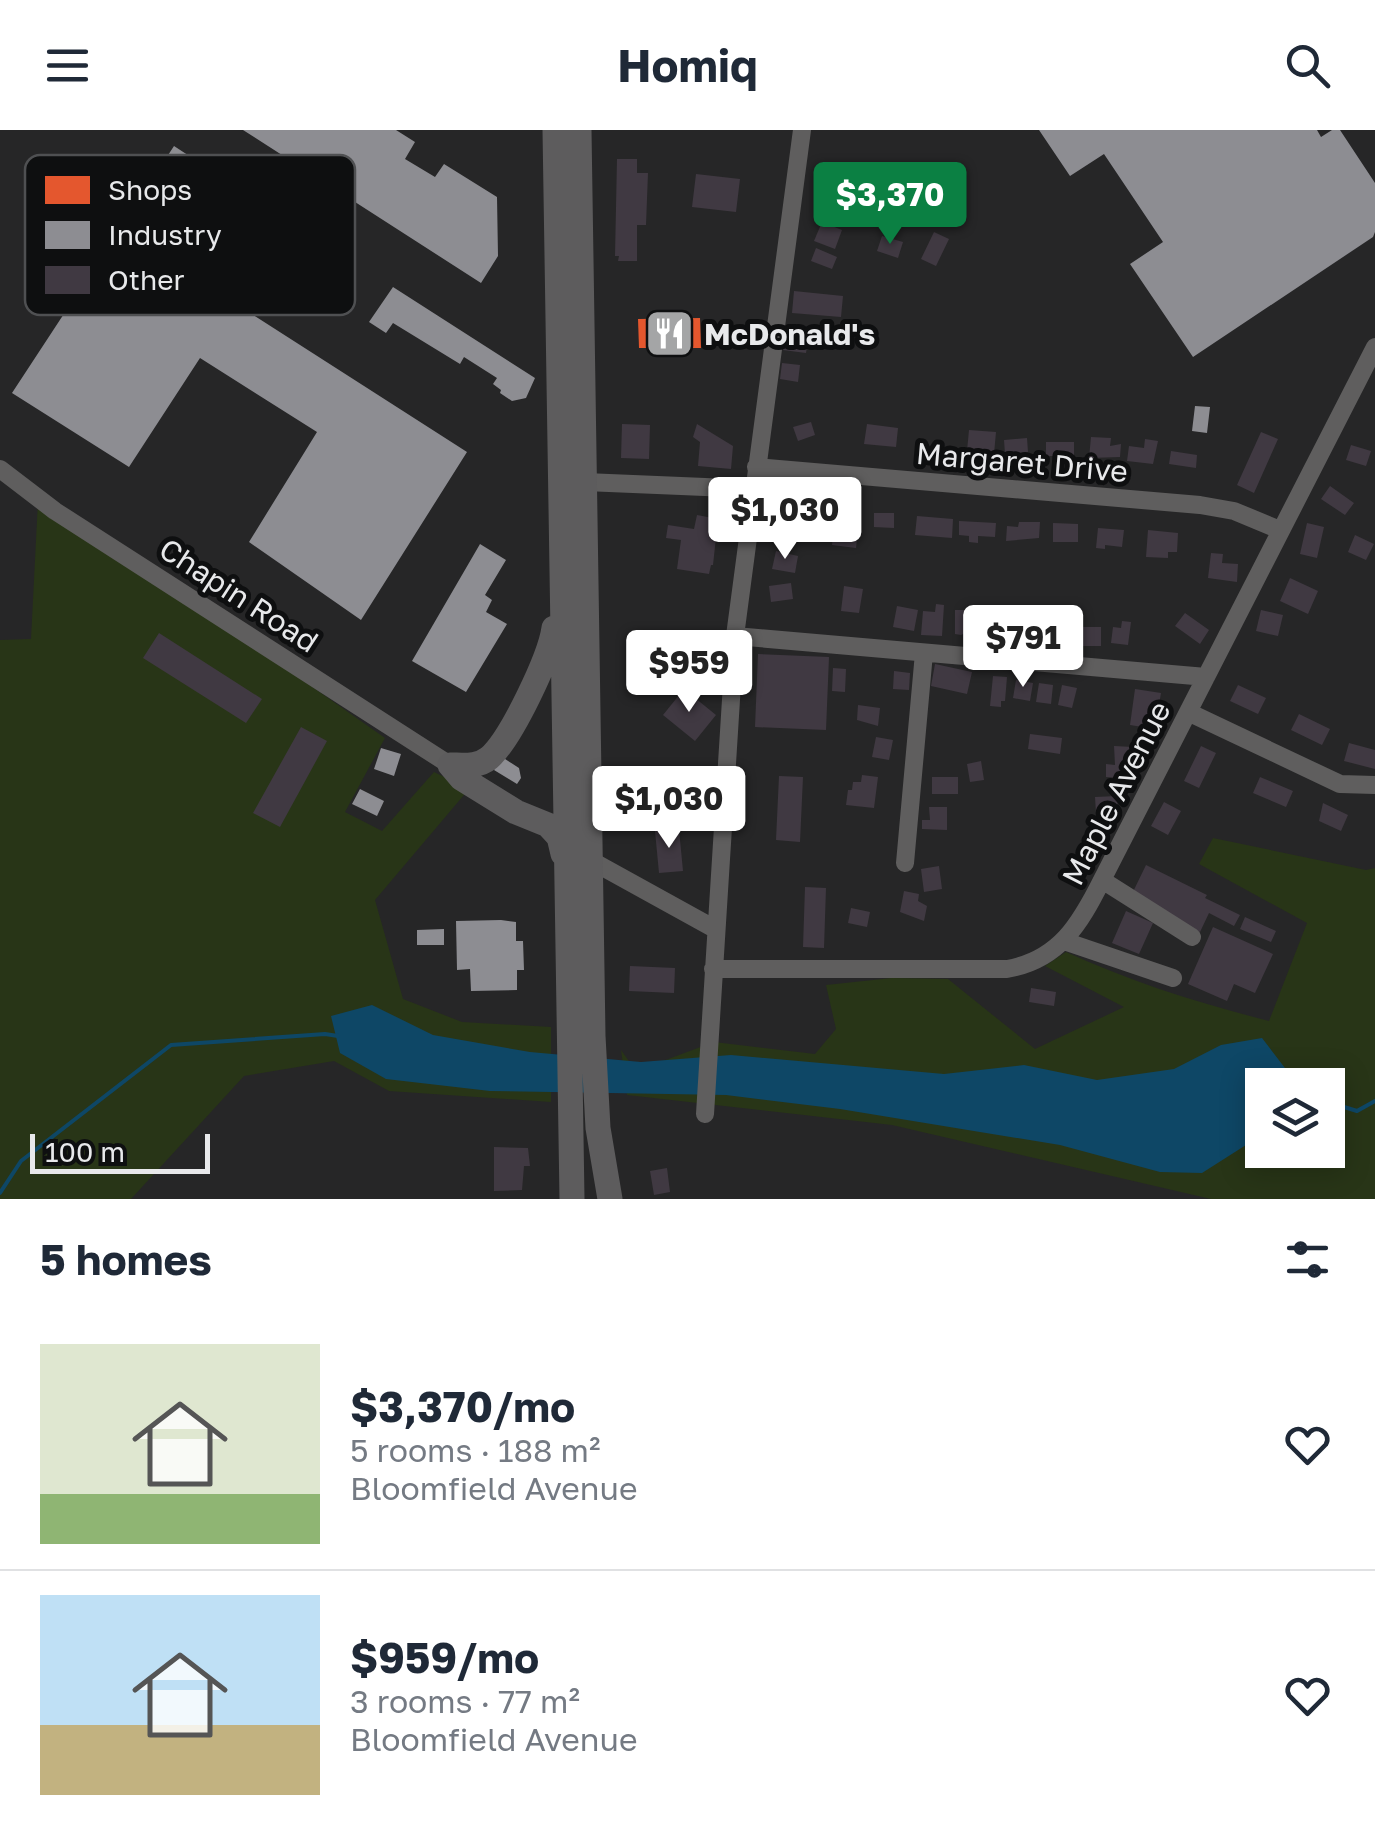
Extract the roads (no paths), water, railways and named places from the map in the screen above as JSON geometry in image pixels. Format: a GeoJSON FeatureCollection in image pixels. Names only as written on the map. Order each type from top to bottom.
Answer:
{"type":"FeatureCollection","features":[{"type":"Feature","properties":{"kind":"highway"},"geometry":{"type":"LineString","coordinates":[[554,130],[562,564],[578,864],[583,1098],[572,1199]]}},
{"type":"Feature","properties":{"kind":"highway"},"geometry":{"type":"LineString","coordinates":[[578,864],[585,482],[579,130]]}},
{"type":"Feature","properties":{"kind":"highway"},"geometry":{"type":"LineString","coordinates":[[450,764],[469,766],[489,758],[535,684],[552,639],[562,564]]}},
{"type":"Feature","properties":{"kind":"highway"},"geometry":{"type":"LineString","coordinates":[[450,764],[461,778],[554,830],[578,864]]}},
{"type":"Feature","properties":{"kind":"highway"},"geometry":{"type":"LineString","coordinates":[[583,1098],[610,1199]]}},
{"type":"Feature","properties":{"kind":"street"},"geometry":{"type":"LineString","coordinates":[[705,1114],[735,636],[802,130]]}},
{"type":"Feature","properties":{"kind":"street","name":"Maple Avenue"},"geometry":{"type":"LineString","coordinates":[[712,970],[1007,969],[1031,963],[1064,941],[1080,922],[1375,348]]}},
{"type":"Feature","properties":{"kind":"street","name":"Chapin Road"},"geometry":{"type":"LineString","coordinates":[[0,468],[54,511],[450,764]]}},
{"type":"Feature","properties":{"kind":"street","name":"Margaret Drive"},"geometry":{"type":"LineString","coordinates":[[756,468],[1200,505],[1234,512],[1280,530]]}},
{"type":"Feature","properties":{"kind":"street"},"geometry":{"type":"LineString","coordinates":[[585,482],[753,489]]}},
{"type":"Feature","properties":{"kind":"street"},"geometry":{"type":"LineString","coordinates":[[735,636],[1206,676]]}},
{"type":"Feature","properties":{"kind":"street"},"geometry":{"type":"LineString","coordinates":[[906,863],[924,653]]}},
{"type":"Feature","properties":{"kind":"street"},"geometry":{"type":"LineString","coordinates":[[1188,712],[1340,784],[1375,785]]}},
{"type":"Feature","properties":{"kind":"street"},"geometry":{"type":"LineString","coordinates":[[578,864],[716,929]]}},
{"type":"Feature","properties":{"kind":"street"},"geometry":{"type":"LineString","coordinates":[[1102,880],[1192,937]]}},
{"type":"Feature","properties":{"kind":"street"},"geometry":{"type":"LineString","coordinates":[[1064,941],[1174,978]]}},
{"type":"Feature","properties":{"kind":"water"},"geometry":{"type":"Polygon","coordinates":[[[372,1005],[433,1035],[530,1052],[641,1062],[731,1055],[944,1074],[1024,1065],[1097,1080],[1174,1069],[1221,1045],[1262,1038],[1285,1068],[1245,1068],[1245,1146],[1202,1173],[1160,1172],[1060,1145],[840,1109],[726,1095],[490,1091],[386,1079],[340,1053],[331,1016],[372,1005]]]}},
{"type":"Feature","properties":{"kind":"waterway"},"geometry":{"type":"LineString","coordinates":[[0,1193],[21,1161],[171,1045],[338,1036]]}},
{"type":"Feature","properties":{"kind":"waterway"},"geometry":{"type":"LineString","coordinates":[[1345,1107],[1357,1111],[1375,1101]]}},
{"type":"Feature","properties":{"kind":"place","name":"McDonald's"},"geometry":{"type":"Point","coordinates":[669,334]}}]}
